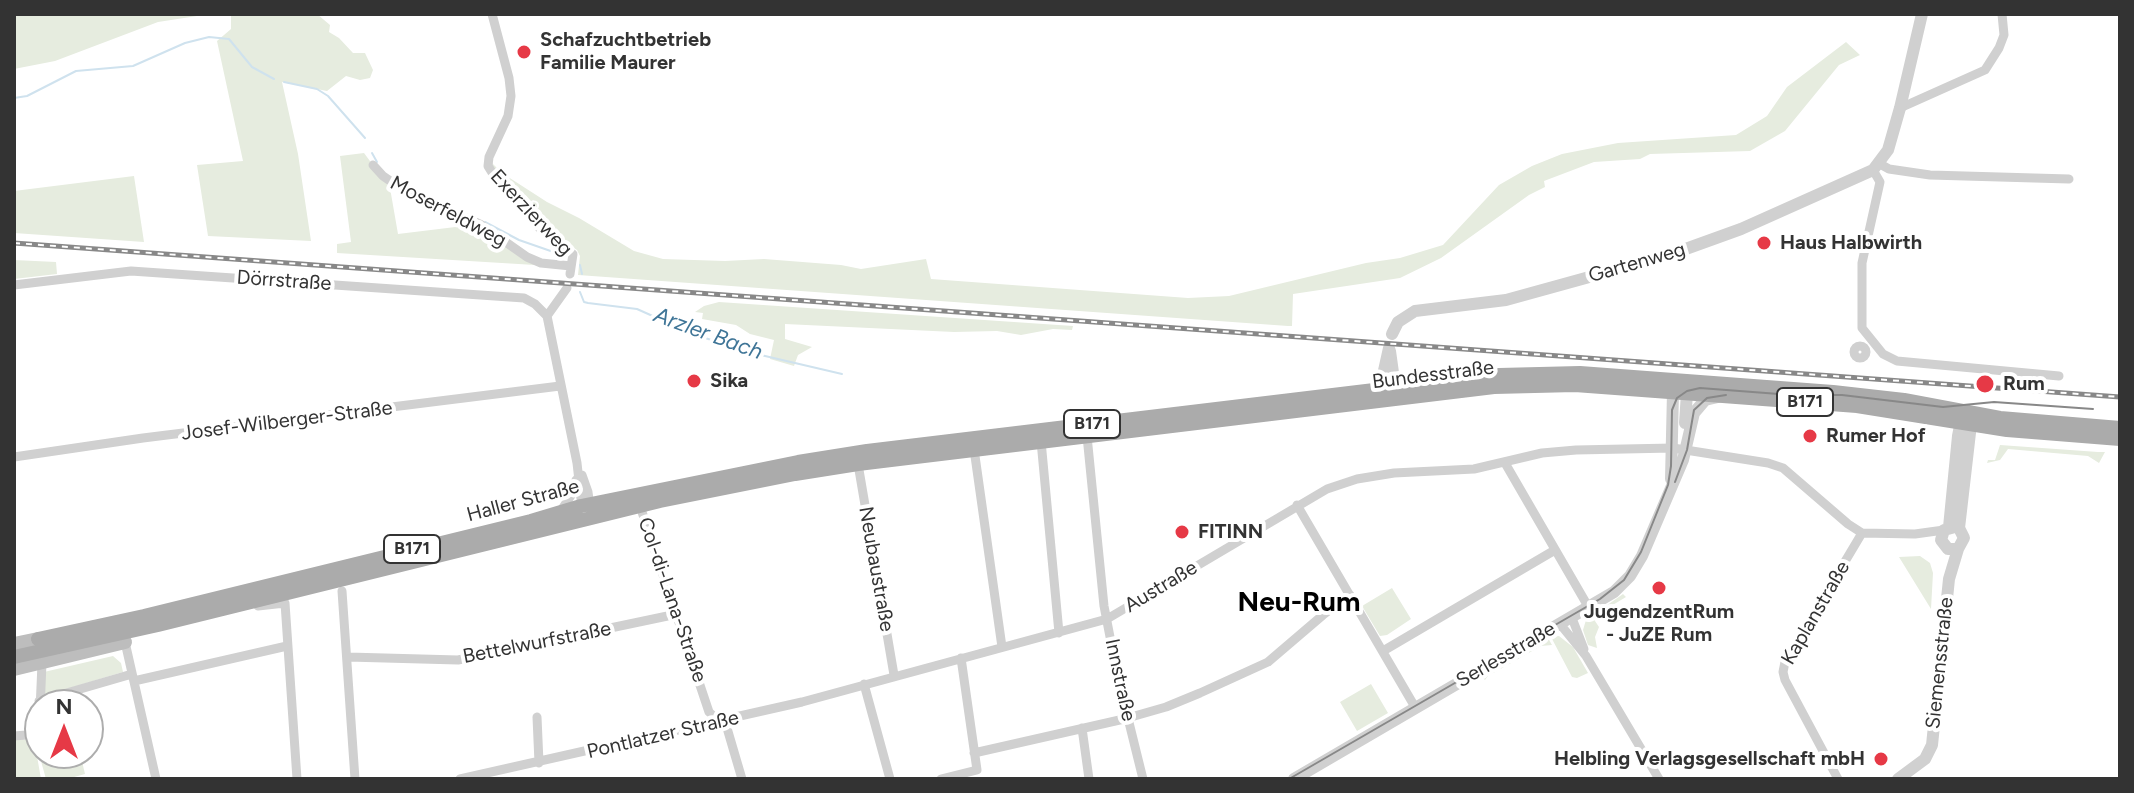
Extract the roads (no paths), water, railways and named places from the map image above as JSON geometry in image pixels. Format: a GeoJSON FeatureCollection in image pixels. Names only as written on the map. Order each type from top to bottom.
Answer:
{"type":"FeatureCollection","features":[{"type":"Feature","properties":{"kind":"main road","name":"Bundesstraße"},"geometry":{"type":"LineString","coordinates":[[793,469],[1087,436],[1533,373],[1681,388],[1870,395],[2007,430],[2120,439]]}},
{"type":"Feature","properties":{"kind":"main road","name":"Bundesstraße"},"geometry":{"type":"LineString","coordinates":[[1681,388],[1722,396],[1963,418],[2005,418],[2120,428]]}},
{"type":"Feature","properties":{"kind":"main road","name":"Bundesstraße"},"geometry":{"type":"LineString","coordinates":[[793,469],[867,451],[1389,392]]}},
{"type":"Feature","properties":{"kind":"main road","name":"Haller Straße"},"geometry":{"type":"LineString","coordinates":[[15,657],[38,639],[560,512],[640,506],[793,469]]}},
{"type":"Feature","properties":{"kind":"main road","name":"Haller Straße"},"geometry":{"type":"LineString","coordinates":[[15,657],[223,609],[587,509],[793,469]]}},
{"type":"Feature","properties":{"kind":"main road"},"geometry":{"type":"LineString","coordinates":[[15,657],[42,663],[125,642],[158,625]]}},
{"type":"Feature","properties":{"kind":"main road","name":"Haller Straße"},"geometry":{"type":"LineString","coordinates":[[15,657],[81,631]]}},
{"type":"Feature","properties":{"kind":"street","name":"Exerzierweg"},"geometry":{"type":"LineString","coordinates":[[492,14],[511,96],[508,116],[489,157],[488,166],[498,182],[541,230],[573,254],[570,270]]}},
{"type":"Feature","properties":{"kind":"street"},"geometry":{"type":"LineString","coordinates":[[1876,167],[1888,150],[1922,14]]}},
{"type":"Feature","properties":{"kind":"street"},"geometry":{"type":"LineString","coordinates":[[1900,108],[1985,70],[2004,35],[2002,14]]}},
{"type":"Feature","properties":{"kind":"street","name":"Moserfeldweg"},"geometry":{"type":"LineString","coordinates":[[373,165],[399,187],[480,224],[527,257],[570,270]]}},
{"type":"Feature","properties":{"kind":"street"},"geometry":{"type":"LineString","coordinates":[[1876,167],[1918,174],[2069,179]]}},
{"type":"Feature","properties":{"kind":"street"},"geometry":{"type":"LineString","coordinates":[[1860,345],[1862,263],[1880,182],[1876,167]]}},
{"type":"Feature","properties":{"kind":"street","name":"Gartenweg"},"geometry":{"type":"LineString","coordinates":[[1392,334],[1398,322],[1415,311],[1506,300],[1669,255],[1741,229],[1876,167]]}},
{"type":"Feature","properties":{"kind":"street","name":"Dörrstraße"},"geometry":{"type":"LineString","coordinates":[[14,285],[131,271],[510,295],[535,304],[547,316]]}},
{"type":"Feature","properties":{"kind":"street"},"geometry":{"type":"LineString","coordinates":[[567,288],[547,316],[587,509]]}},
{"type":"Feature","properties":{"kind":"street"},"geometry":{"type":"LineString","coordinates":[[1862,328],[1883,354],[1897,361],[2059,376]]}},
{"type":"Feature","properties":{"kind":"street","name":"Josef-Wilberger-Straße"},"geometry":{"type":"LineString","coordinates":[[14,457],[560,386]]}},
{"type":"Feature","properties":{"kind":"street","name":"Serlesstraße"},"geometry":{"type":"LineString","coordinates":[[1294,779],[1614,592],[1634,571],[1671,486],[1678,448],[1681,388]]}},
{"type":"Feature","properties":{"kind":"street","name":"Serlesstraße"},"geometry":{"type":"LineString","coordinates":[[1678,448],[1697,407],[1705,400],[1722,396]]}},
{"type":"Feature","properties":{"kind":"street","name":"Siemensstraße"},"geometry":{"type":"LineString","coordinates":[[1898,779],[1925,759],[1932,745],[1949,579],[1949,537],[1963,418]]}},
{"type":"Feature","properties":{"kind":"street","name":"Innstraße"},"geometry":{"type":"LineString","coordinates":[[1087,436],[1107,619],[1141,779]]}},
{"type":"Feature","properties":{"kind":"street"},"geometry":{"type":"LineString","coordinates":[[1041,441],[1059,633]]}},
{"type":"Feature","properties":{"kind":"street"},"geometry":{"type":"LineString","coordinates":[[1678,448],[1783,468],[1862,533],[1949,537]]}},
{"type":"Feature","properties":{"kind":"street","name":"Austraße"},"geometry":{"type":"LineString","coordinates":[[864,684],[1107,619],[1297,505],[1327,489],[1357,479],[1394,473],[1474,469],[1542,453],[1678,448]]}},
{"type":"Feature","properties":{"kind":"street"},"geometry":{"type":"LineString","coordinates":[[974,449],[1002,647]]}},
{"type":"Feature","properties":{"kind":"street"},"geometry":{"type":"LineString","coordinates":[[1505,463],[1589,608]]}},
{"type":"Feature","properties":{"kind":"street","name":"Neubaustraße"},"geometry":{"type":"LineString","coordinates":[[858,464],[894,675]]}},
{"type":"Feature","properties":{"kind":"street"},"geometry":{"type":"LineString","coordinates":[[560,512],[572,494],[578,468]]}},
{"type":"Feature","properties":{"kind":"street"},"geometry":{"type":"LineString","coordinates":[[1297,505],[1415,707]]}},
{"type":"Feature","properties":{"kind":"street","name":"Col-di-Lana-Straße"},"geometry":{"type":"LineString","coordinates":[[640,506],[709,712],[727,728],[742,779]]}},
{"type":"Feature","properties":{"kind":"street","name":"Kaplanstraße"},"geometry":{"type":"LineString","coordinates":[[1838,779],[1783,672],[1785,662],[1862,533]]}},
{"type":"Feature","properties":{"kind":"street"},"geometry":{"type":"LineString","coordinates":[[1383,651],[1555,550]]}},
{"type":"Feature","properties":{"kind":"street"},"geometry":{"type":"LineString","coordinates":[[342,591],[355,779]]}},
{"type":"Feature","properties":{"kind":"street"},"geometry":{"type":"LineString","coordinates":[[974,753],[1128,718],[1177,702],[1268,662],[1350,595]]}},
{"type":"Feature","properties":{"kind":"street","name":"Haller Straße"},"geometry":{"type":"LineString","coordinates":[[223,609],[285,603],[287,646]]}},
{"type":"Feature","properties":{"kind":"street","name":"Bettelwurfstraße"},"geometry":{"type":"LineString","coordinates":[[348,657],[458,660],[677,614]]}},
{"type":"Feature","properties":{"kind":"street"},"geometry":{"type":"LineString","coordinates":[[1566,621],[1659,779]]}},
{"type":"Feature","properties":{"kind":"street"},"geometry":{"type":"LineString","coordinates":[[125,642],[156,779]]}},
{"type":"Feature","properties":{"kind":"street"},"geometry":{"type":"LineString","coordinates":[[88,689],[287,646],[297,779]]}},
{"type":"Feature","properties":{"kind":"street"},"geometry":{"type":"LineString","coordinates":[[941,779],[977,770],[961,658]]}},
{"type":"Feature","properties":{"kind":"street"},"geometry":{"type":"LineString","coordinates":[[40,689],[42,663]]}},
{"type":"Feature","properties":{"kind":"street"},"geometry":{"type":"LineString","coordinates":[[864,684],[890,779]]}},
{"type":"Feature","properties":{"kind":"street","name":"Pontlatzer Straße"},"geometry":{"type":"LineString","coordinates":[[460,779],[719,722],[864,684]]}},
{"type":"Feature","properties":{"kind":"street"},"geometry":{"type":"LineString","coordinates":[[537,717],[539,763]]}},
{"type":"Feature","properties":{"kind":"street"},"geometry":{"type":"LineString","coordinates":[[1082,728],[1089,779]]}},
{"type":"Feature","properties":{"kind":"waterway","name":"Arzler Bach"},"geometry":{"type":"LineString","coordinates":[[14,98],[27,96],[76,71],[133,66],[185,43],[209,37],[229,39],[252,67],[274,79]]}},
{"type":"Feature","properties":{"kind":"waterway","name":"Arzler Bach"},"geometry":{"type":"LineString","coordinates":[[284,82],[317,89],[328,96],[365,138]]}},
{"type":"Feature","properties":{"kind":"waterway","name":"Arzler Bach"},"geometry":{"type":"LineString","coordinates":[[372,153],[377,162]]}},
{"type":"Feature","properties":{"kind":"waterway","name":"Arzler Bach"},"geometry":{"type":"LineString","coordinates":[[485,222],[519,240],[565,256]]}},
{"type":"Feature","properties":{"kind":"waterway","name":"Arzler Bach"},"geometry":{"type":"LineString","coordinates":[[580,265],[582,274]]}},
{"type":"Feature","properties":{"kind":"waterway","name":"Arzler Bach"},"geometry":{"type":"LineString","coordinates":[[580,292],[584,302],[637,309],[693,334],[748,352],[842,374]]}},
{"type":"Feature","properties":{"kind":"tram line"},"geometry":{"type":"LineString","coordinates":[[1289,779],[1600,599],[1624,580],[1641,552],[1668,485],[1672,410],[1677,398],[1687,391],[1700,388],[1792,395],[1842,395],[1943,407],[1994,402],[2093,409]]}},
{"type":"Feature","properties":{"kind":"tram line"},"geometry":{"type":"LineString","coordinates":[[1675,482],[1687,450],[1694,410],[1707,398],[1726,395]]}},
{"type":"Feature","properties":{"kind":"railway"},"geometry":{"type":"LineString","coordinates":[[14,243],[2120,397]]}},
{"type":"Feature","properties":{"kind":"place","name":"Schafzuchtbetrieb Familie Maurer"},"geometry":{"type":"Point","coordinates":[524,52]}},
{"type":"Feature","properties":{"kind":"place","name":"Haus Halbwirth"},"geometry":{"type":"Point","coordinates":[1764,243]}},
{"type":"Feature","properties":{"kind":"place","name":"Sika"},"geometry":{"type":"Point","coordinates":[694,381]}},
{"type":"Feature","properties":{"kind":"place","name":"Rum"},"geometry":{"type":"Point","coordinates":[1985,384]}},
{"type":"Feature","properties":{"kind":"place","name":"Rumer Hof"},"geometry":{"type":"Point","coordinates":[1810,436]}},
{"type":"Feature","properties":{"kind":"place","name":"FITINN"},"geometry":{"type":"Point","coordinates":[1182,532]}},
{"type":"Feature","properties":{"kind":"place","name":"JugendzentRum - JuZE Rum"},"geometry":{"type":"Point","coordinates":[1659,588]}},
{"type":"Feature","properties":{"kind":"place","name":"Helbling Verlagsgesellschaft mbH"},"geometry":{"type":"Point","coordinates":[1881,759]}},
{"type":"Feature","properties":{"kind":"district","name":"Neu-Rum"},"geometry":{"type":"Point","coordinates":[1299,603]}}]}
